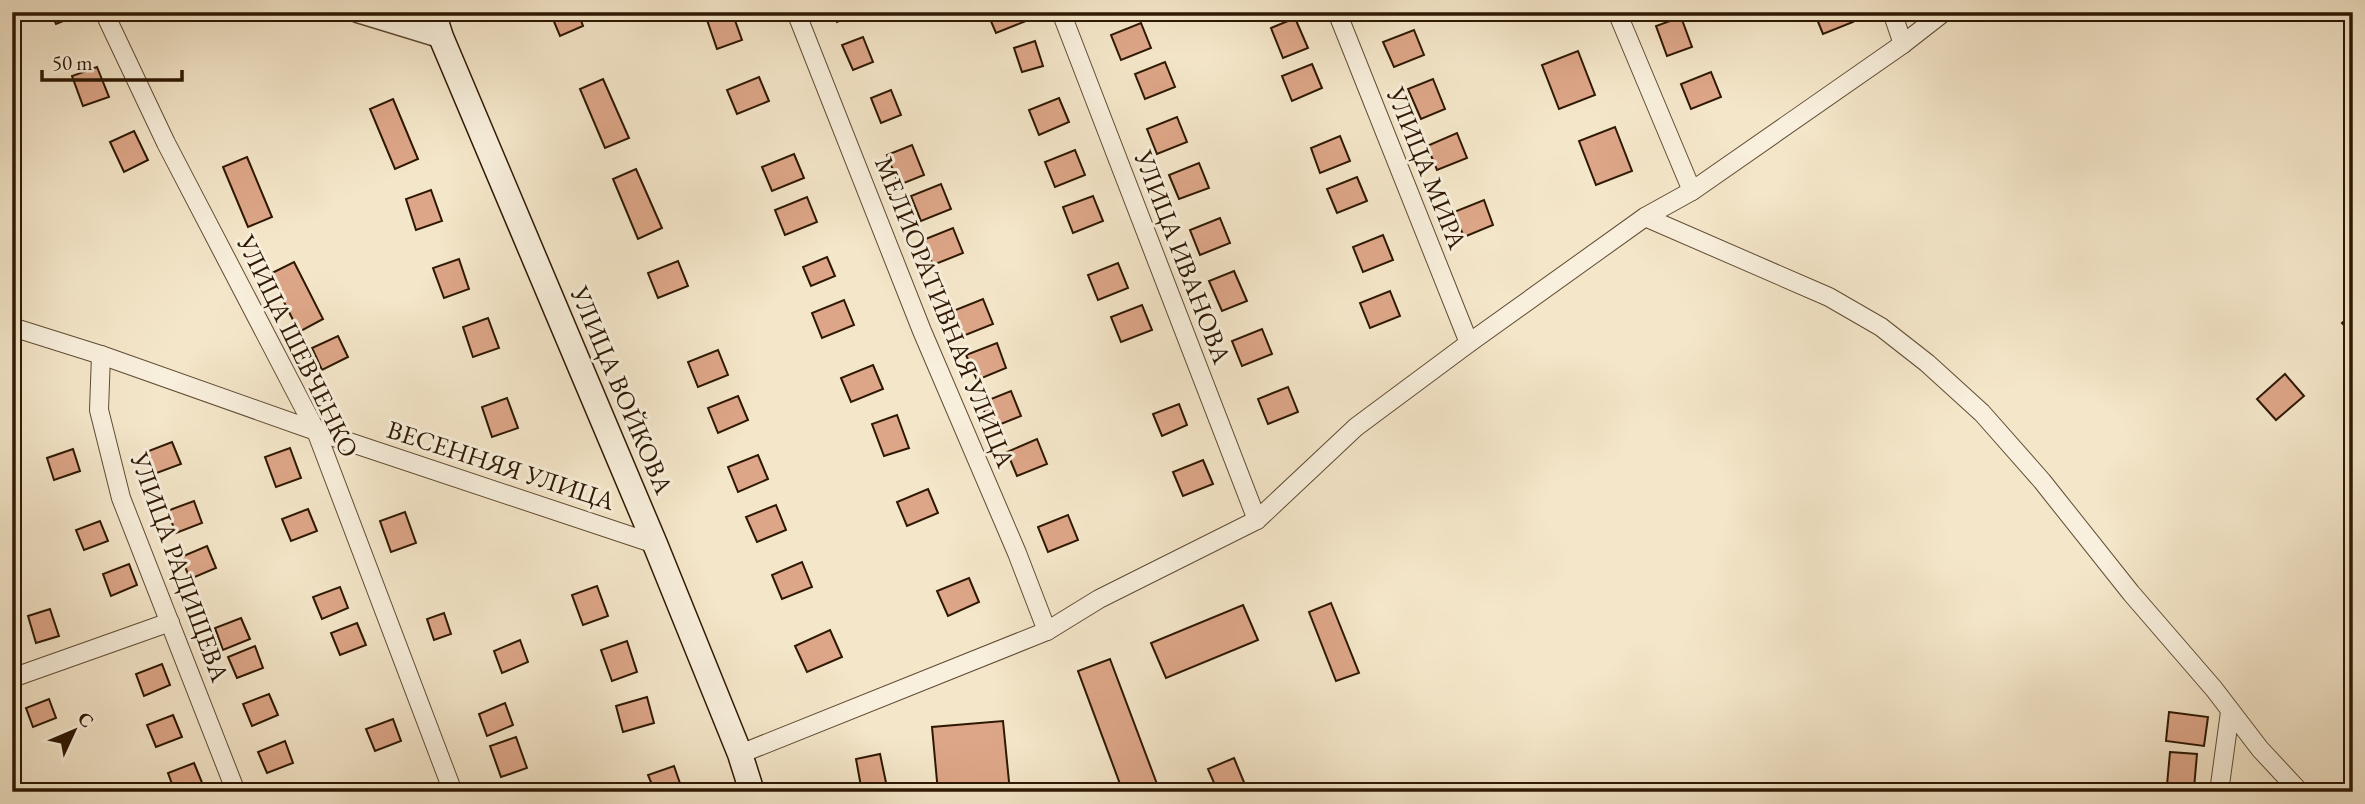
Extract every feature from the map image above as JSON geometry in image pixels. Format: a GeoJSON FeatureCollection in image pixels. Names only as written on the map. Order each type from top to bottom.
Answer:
{"type":"FeatureCollection","features":[{"type":"Feature","properties":{"kind":"main road","name":"УЛИЦА ВОЙКОВА"},"geometry":{"type":"LineString","coordinates":[[433,12],[441,37],[655,544],[740,754],[752,792]]}},
{"type":"Feature","properties":{"kind":"street","name":"УЛИЦА ШЕВЧЕНКО"},"geometry":{"type":"LineString","coordinates":[[104,12],[166,143],[316,431],[453,792]]}},
{"type":"Feature","properties":{"kind":"street"},"geometry":{"type":"LineString","coordinates":[[359,12],[441,37]]}},
{"type":"Feature","properties":{"kind":"street","name":"МЕЛИОРАТИВНАЯ УЛИЦА"},"geometry":{"type":"LineString","coordinates":[[796,12],[922,331],[1017,553],[1047,631]]}},
{"type":"Feature","properties":{"kind":"street","name":"УЛИЦА ИВАНОВА"},"geometry":{"type":"LineString","coordinates":[[1061,12],[1257,520]]}},
{"type":"Feature","properties":{"kind":"street","name":"УЛИЦА МИРА"},"geometry":{"type":"LineString","coordinates":[[1337,12],[1469,343]]}},
{"type":"Feature","properties":{"kind":"street"},"geometry":{"type":"LineString","coordinates":[[1617,12],[1692,191]]}},
{"type":"Feature","properties":{"kind":"street"},"geometry":{"type":"LineString","coordinates":[[1892,12],[1903,44]]}},
{"type":"Feature","properties":{"kind":"street"},"geometry":{"type":"LineString","coordinates":[[740,754],[1047,631],[1099,599],[1257,520],[1356,426],[1644,217],[1692,191],[1903,44],[1944,12]]}},
{"type":"Feature","properties":{"kind":"street"},"geometry":{"type":"LineString","coordinates":[[1644,217],[1829,297],[1881,327],[1927,363],[1982,413],[2042,481],[2131,593],[2214,689],[2260,750],[2300,792]]}},
{"type":"Feature","properties":{"kind":"street","name":"ВЕСЕННЯЯ УЛИЦА"},"geometry":{"type":"LineString","coordinates":[[12,327],[655,544]]}},
{"type":"Feature","properties":{"kind":"street","name":"УЛИЦА РАДИЩЕВА"},"geometry":{"type":"LineString","coordinates":[[101,355],[99,410],[121,498],[236,792]]}},
{"type":"Feature","properties":{"kind":"street"},"geometry":{"type":"LineString","coordinates":[[12,678],[170,622]]}},
{"type":"Feature","properties":{"kind":"street"},"geometry":{"type":"LineString","coordinates":[[2219,792],[2230,712]]}},
{"type":"Feature","properties":{"kind":"building"},"geometry":{"type":"Polygon","coordinates":[[[51,12],[85,12],[56,24],[51,12]]]}},
{"type":"Feature","properties":{"kind":"building"},"geometry":{"type":"Polygon","coordinates":[[[550,12],[578,12],[583,26],[560,36],[550,12]]]}},
{"type":"Feature","properties":{"kind":"building"},"geometry":{"type":"Polygon","coordinates":[[[718,12],[732,12],[742,40],[717,49],[706,17],[718,12]]]}},
{"type":"Feature","properties":{"kind":"building"},"geometry":{"type":"Polygon","coordinates":[[[833,12],[861,12],[837,22],[833,12]]]}},
{"type":"Feature","properties":{"kind":"building"},"geometry":{"type":"Polygon","coordinates":[[[987,12],[1022,12],[1026,21],[996,33],[987,12]]]}},
{"type":"Feature","properties":{"kind":"building"},"geometry":{"type":"Polygon","coordinates":[[[1814,12],[1849,12],[1853,22],[1823,34],[1814,12]]]}},
{"type":"Feature","properties":{"kind":"building"},"geometry":{"type":"Polygon","coordinates":[[[1681,17],[1692,47],[1667,56],[1656,26],[1681,17]]]}},
{"type":"Feature","properties":{"kind":"building"},"geometry":{"type":"Polygon","coordinates":[[[1295,18],[1308,48],[1283,58],[1271,28],[1295,18]]]}},
{"type":"Feature","properties":{"kind":"building"},"geometry":{"type":"Polygon","coordinates":[[[1141,23],[1151,48],[1121,60],[1111,35],[1141,23]]]}},
{"type":"Feature","properties":{"kind":"building"},"geometry":{"type":"Polygon","coordinates":[[[1414,30],[1424,55],[1394,67],[1383,42],[1414,30]]]}},
{"type":"Feature","properties":{"kind":"building"},"geometry":{"type":"Polygon","coordinates":[[[863,37],[873,62],[853,70],[842,45],[863,37]]]}},
{"type":"Feature","properties":{"kind":"building"},"geometry":{"type":"Polygon","coordinates":[[[1035,41],[1043,66],[1022,72],[1014,48],[1035,41]]]}},
{"type":"Feature","properties":{"kind":"building"},"geometry":{"type":"Polygon","coordinates":[[[1578,51],[1595,95],[1559,109],[1542,65],[1578,51]]]}},
{"type":"Feature","properties":{"kind":"building"},"geometry":{"type":"Polygon","coordinates":[[[1165,62],[1175,87],[1145,99],[1135,74],[1165,62]]]}},
{"type":"Feature","properties":{"kind":"building"},"geometry":{"type":"Polygon","coordinates":[[[1312,64],[1322,88],[1292,101],[1282,76],[1312,64]]]}},
{"type":"Feature","properties":{"kind":"building"},"geometry":{"type":"Polygon","coordinates":[[[97,67],[109,97],[83,106],[72,76],[97,67]]]}},
{"type":"Feature","properties":{"kind":"building"},"geometry":{"type":"Polygon","coordinates":[[[1711,72],[1721,97],[1691,109],[1681,84],[1711,72]]]}},
{"type":"Feature","properties":{"kind":"building"},"geometry":{"type":"Polygon","coordinates":[[[759,77],[769,101],[737,114],[727,90],[759,77]]]}},
{"type":"Feature","properties":{"kind":"building"},"geometry":{"type":"Polygon","coordinates":[[[603,79],[629,138],[605,148],[580,89],[603,79]]]}},
{"type":"Feature","properties":{"kind":"building"},"geometry":{"type":"Polygon","coordinates":[[[1433,79],[1445,109],[1421,119],[1408,89],[1433,79]]]}},
{"type":"Feature","properties":{"kind":"building"},"geometry":{"type":"Polygon","coordinates":[[[891,90],[901,115],[881,123],[871,98],[891,90]]]}},
{"type":"Feature","properties":{"kind":"building"},"geometry":{"type":"Polygon","coordinates":[[[1059,98],[1069,122],[1039,135],[1029,110],[1059,98]]]}},
{"type":"Feature","properties":{"kind":"building"},"geometry":{"type":"Polygon","coordinates":[[[393,99],[418,159],[395,169],[370,109],[393,99]]]}},
{"type":"Feature","properties":{"kind":"building"},"geometry":{"type":"Polygon","coordinates":[[[1177,117],[1187,142],[1157,154],[1147,129],[1177,117]]]}},
{"type":"Feature","properties":{"kind":"building"},"geometry":{"type":"Polygon","coordinates":[[[1615,127],[1632,171],[1596,185],[1579,141],[1615,127]]]}},
{"type":"Feature","properties":{"kind":"building"},"geometry":{"type":"Polygon","coordinates":[[[134,131],[148,160],[124,172],[110,142],[134,131]]]}},
{"type":"Feature","properties":{"kind":"building"},"geometry":{"type":"Polygon","coordinates":[[[1457,133],[1467,158],[1437,170],[1427,146],[1457,133]]]}},
{"type":"Feature","properties":{"kind":"building"},"geometry":{"type":"Polygon","coordinates":[[[1340,136],[1350,161],[1320,173],[1311,148],[1340,136]]]}},
{"type":"Feature","properties":{"kind":"building"},"geometry":{"type":"Polygon","coordinates":[[[912,145],[924,175],[899,185],[887,155],[912,145]]]}},
{"type":"Feature","properties":{"kind":"building"},"geometry":{"type":"Polygon","coordinates":[[[1075,150],[1085,175],[1055,187],[1045,162],[1075,150]]]}},
{"type":"Feature","properties":{"kind":"building"},"geometry":{"type":"Polygon","coordinates":[[[794,154],[804,178],[772,191],[762,167],[794,154]]]}},
{"type":"Feature","properties":{"kind":"building"},"geometry":{"type":"Polygon","coordinates":[[[247,157],[272,217],[248,227],[223,167],[247,157]]]}},
{"type":"Feature","properties":{"kind":"building"},"geometry":{"type":"Polygon","coordinates":[[[1199,163],[1209,188],[1179,199],[1169,175],[1199,163]]]}},
{"type":"Feature","properties":{"kind":"building"},"geometry":{"type":"Polygon","coordinates":[[[636,169],[662,228],[638,239],[613,179],[636,169]]]}},
{"type":"Feature","properties":{"kind":"building"},"geometry":{"type":"Polygon","coordinates":[[[1357,177],[1367,201],[1337,213],[1327,189],[1357,177]]]}},
{"type":"Feature","properties":{"kind":"building"},"geometry":{"type":"Polygon","coordinates":[[[941,184],[951,209],[921,221],[911,196],[941,184]]]}},
{"type":"Feature","properties":{"kind":"building"},"geometry":{"type":"Polygon","coordinates":[[[431,190],[442,221],[416,230],[406,199],[431,190]]]}},
{"type":"Feature","properties":{"kind":"building"},"geometry":{"type":"Polygon","coordinates":[[[1093,196],[1103,221],[1073,233],[1063,207],[1093,196]]]}},
{"type":"Feature","properties":{"kind":"building"},"geometry":{"type":"Polygon","coordinates":[[[807,197],[817,222],[785,235],[775,210],[807,197]]]}},
{"type":"Feature","properties":{"kind":"building"},"geometry":{"type":"Polygon","coordinates":[[[1484,200],[1493,225],[1464,237],[1454,212],[1484,200]]]}},
{"type":"Feature","properties":{"kind":"building"},"geometry":{"type":"Polygon","coordinates":[[[1220,218],[1230,243],[1200,255],[1190,230],[1220,218]]]}},
{"type":"Feature","properties":{"kind":"building"},"geometry":{"type":"Polygon","coordinates":[[[953,228],[963,253],[933,265],[923,240],[953,228]]]}},
{"type":"Feature","properties":{"kind":"building"},"geometry":{"type":"Polygon","coordinates":[[[1383,235],[1393,260],[1363,272],[1353,247],[1383,235]]]}},
{"type":"Feature","properties":{"kind":"building"},"geometry":{"type":"Polygon","coordinates":[[[827,257],[835,276],[811,286],[803,267],[827,257]]]}},
{"type":"Feature","properties":{"kind":"building"},"geometry":{"type":"Polygon","coordinates":[[[459,259],[469,289],[444,298],[433,268],[459,259]]]}},
{"type":"Feature","properties":{"kind":"building"},"geometry":{"type":"Polygon","coordinates":[[[678,261],[688,286],[658,298],[648,273],[678,261]]]}},
{"type":"Feature","properties":{"kind":"building"},"geometry":{"type":"Polygon","coordinates":[[[294,262],[323,319],[299,332],[270,274],[294,262]]]}},
{"type":"Feature","properties":{"kind":"building"},"geometry":{"type":"Polygon","coordinates":[[[1118,263],[1128,288],[1098,300],[1088,275],[1118,263]]]}},
{"type":"Feature","properties":{"kind":"building"},"geometry":{"type":"Polygon","coordinates":[[[1234,271],[1247,301],[1222,311],[1209,281],[1234,271]]]}},
{"type":"Feature","properties":{"kind":"building"},"geometry":{"type":"Polygon","coordinates":[[[1390,291],[1400,316],[1370,328],[1360,303],[1390,291]]]}},
{"type":"Feature","properties":{"kind":"building"},"geometry":{"type":"Polygon","coordinates":[[[983,299],[993,324],[963,336],[953,311],[983,299]]]}},
{"type":"Feature","properties":{"kind":"building"},"geometry":{"type":"Polygon","coordinates":[[[844,300],[854,325],[822,338],[812,313],[844,300]]]}},
{"type":"Feature","properties":{"kind":"building"},"geometry":{"type":"Polygon","coordinates":[[[1142,305],[1152,330],[1121,342],[1111,317],[1142,305]]]}},
{"type":"Feature","properties":{"kind":"building"},"geometry":{"type":"Polygon","coordinates":[[[2353,313],[2353,335],[2342,323],[2353,313]]]}},
{"type":"Feature","properties":{"kind":"building"},"geometry":{"type":"Polygon","coordinates":[[[488,318],[499,348],[473,357],[463,327],[488,318]]]}},
{"type":"Feature","properties":{"kind":"building"},"geometry":{"type":"Polygon","coordinates":[[[1262,329],[1272,354],[1242,366],[1232,341],[1262,329]]]}},
{"type":"Feature","properties":{"kind":"building"},"geometry":{"type":"Polygon","coordinates":[[[338,336],[348,357],[322,370],[312,348],[338,336]]]}},
{"type":"Feature","properties":{"kind":"building"},"geometry":{"type":"Polygon","coordinates":[[[997,343],[1006,368],[977,380],[966,355],[997,343]]]}},
{"type":"Feature","properties":{"kind":"building"},"geometry":{"type":"Polygon","coordinates":[[[718,350],[728,375],[698,387],[688,362],[718,350]]]}},
{"type":"Feature","properties":{"kind":"building"},"geometry":{"type":"Polygon","coordinates":[[[873,365],[883,389],[851,402],[841,378],[873,365]]]}},
{"type":"Feature","properties":{"kind":"building"},"geometry":{"type":"Polygon","coordinates":[[[2285,374],[2304,396],[2276,420],[2257,399],[2285,374]]]}},
{"type":"Feature","properties":{"kind":"building"},"geometry":{"type":"Polygon","coordinates":[[[1288,387],[1298,412],[1268,424],[1258,399],[1288,387]]]}},
{"type":"Feature","properties":{"kind":"building"},"geometry":{"type":"Polygon","coordinates":[[[1011,391],[1021,416],[991,428],[981,403],[1011,391]]]}},
{"type":"Feature","properties":{"kind":"building"},"geometry":{"type":"Polygon","coordinates":[[[738,396],[748,420],[718,433],[708,408],[738,396]]]}},
{"type":"Feature","properties":{"kind":"building"},"geometry":{"type":"Polygon","coordinates":[[[507,398],[518,428],[492,437],[482,407],[507,398]]]}},
{"type":"Feature","properties":{"kind":"building"},"geometry":{"type":"Polygon","coordinates":[[[1179,404],[1187,425],[1162,436],[1153,414],[1179,404]]]}},
{"type":"Feature","properties":{"kind":"building"},"geometry":{"type":"Polygon","coordinates":[[[897,415],[909,448],[884,456],[872,424],[897,415]]]}},
{"type":"Feature","properties":{"kind":"building"},"geometry":{"type":"Polygon","coordinates":[[[1037,439],[1047,464],[1017,476],[1007,452],[1037,439]]]}},
{"type":"Feature","properties":{"kind":"building"},"geometry":{"type":"Polygon","coordinates":[[[172,442],[181,464],[154,474],[146,452],[172,442]]]}},
{"type":"Feature","properties":{"kind":"building"},"geometry":{"type":"Polygon","coordinates":[[[290,448],[301,478],[276,487],[265,457],[290,448]]]}},
{"type":"Feature","properties":{"kind":"building"},"geometry":{"type":"Polygon","coordinates":[[[73,449],[80,471],[54,480],[47,458],[73,449]]]}},
{"type":"Feature","properties":{"kind":"building"},"geometry":{"type":"Polygon","coordinates":[[[758,455],[768,479],[738,492],[728,467],[758,455]]]}},
{"type":"Feature","properties":{"kind":"building"},"geometry":{"type":"Polygon","coordinates":[[[1203,460],[1213,484],[1183,496],[1173,472],[1203,460]]]}},
{"type":"Feature","properties":{"kind":"building"},"geometry":{"type":"Polygon","coordinates":[[[928,489],[938,513],[907,526],[897,502],[928,489]]]}},
{"type":"Feature","properties":{"kind":"building"},"geometry":{"type":"Polygon","coordinates":[[[194,501],[202,523],[176,533],[167,511],[194,501]]]}},
{"type":"Feature","properties":{"kind":"building"},"geometry":{"type":"Polygon","coordinates":[[[776,505],[786,530],[757,542],[746,517],[776,505]]]}},
{"type":"Feature","properties":{"kind":"building"},"geometry":{"type":"Polygon","coordinates":[[[308,509],[317,531],[291,541],[282,519],[308,509]]]}},
{"type":"Feature","properties":{"kind":"building"},"geometry":{"type":"Polygon","coordinates":[[[405,512],[416,543],[391,552],[380,521],[405,512]]]}},
{"type":"Feature","properties":{"kind":"building"},"geometry":{"type":"Polygon","coordinates":[[[1068,515],[1078,540],[1048,552],[1038,527],[1068,515]]]}},
{"type":"Feature","properties":{"kind":"building"},"geometry":{"type":"Polygon","coordinates":[[[100,521],[108,541],[84,550],[76,530],[100,521]]]}},
{"type":"Feature","properties":{"kind":"building"},"geometry":{"type":"Polygon","coordinates":[[[207,546],[216,568],[190,579],[181,557],[207,546]]]}},
{"type":"Feature","properties":{"kind":"building"},"geometry":{"type":"Polygon","coordinates":[[[802,562],[812,587],[782,599],[772,575],[802,562]]]}},
{"type":"Feature","properties":{"kind":"building"},"geometry":{"type":"Polygon","coordinates":[[[129,564],[137,585],[111,596],[103,574],[129,564]]]}},
{"type":"Feature","properties":{"kind":"building"},"geometry":{"type":"Polygon","coordinates":[[[969,578],[979,602],[948,616],[937,591],[969,578]]]}},
{"type":"Feature","properties":{"kind":"building"},"geometry":{"type":"Polygon","coordinates":[[[597,586],[608,616],[583,625],[572,595],[597,586]]]}},
{"type":"Feature","properties":{"kind":"building"},"geometry":{"type":"Polygon","coordinates":[[[340,587],[348,608],[322,619],[313,597],[340,587]]]}},
{"type":"Feature","properties":{"kind":"building"},"geometry":{"type":"Polygon","coordinates":[[[1331,603],[1359,673],[1336,681],[1309,612],[1331,603]]]}},
{"type":"Feature","properties":{"kind":"building"},"geometry":{"type":"Polygon","coordinates":[[[1243,605],[1258,640],[1166,678],[1151,643],[1243,605]]]}},
{"type":"Feature","properties":{"kind":"building"},"geometry":{"type":"Polygon","coordinates":[[[50,609],[59,636],[36,643],[28,616],[50,609]]]}},
{"type":"Feature","properties":{"kind":"building"},"geometry":{"type":"Polygon","coordinates":[[[444,613],[451,634],[434,640],[427,619],[444,613]]]}},
{"type":"Feature","properties":{"kind":"building"},"geometry":{"type":"Polygon","coordinates":[[[241,618],[250,639],[223,650],[215,628],[241,618]]]}},
{"type":"Feature","properties":{"kind":"building"},"geometry":{"type":"Polygon","coordinates":[[[357,623],[366,645],[340,655],[331,633],[357,623]]]}},
{"type":"Feature","properties":{"kind":"building"},"geometry":{"type":"Polygon","coordinates":[[[830,630],[842,657],[807,672],[795,646],[830,630]]]}},
{"type":"Feature","properties":{"kind":"building"},"geometry":{"type":"Polygon","coordinates":[[[520,640],[528,662],[502,673],[494,651],[520,640]]]}},
{"type":"Feature","properties":{"kind":"building"},"geometry":{"type":"Polygon","coordinates":[[[627,641],[637,672],[612,681],[601,650],[627,641]]]}},
{"type":"Feature","properties":{"kind":"building"},"geometry":{"type":"Polygon","coordinates":[[[255,646],[263,668],[237,678],[228,657],[255,646]]]}},
{"type":"Feature","properties":{"kind":"building"},"geometry":{"type":"Polygon","coordinates":[[[1110,659],[1160,792],[1123,792],[1078,671],[1110,659]]]}},
{"type":"Feature","properties":{"kind":"building"},"geometry":{"type":"Polygon","coordinates":[[[162,664],[170,685],[144,696],[136,674],[162,664]]]}},
{"type":"Feature","properties":{"kind":"building"},"geometry":{"type":"Polygon","coordinates":[[[269,694],[278,715],[252,726],[243,704],[269,694]]]}},
{"type":"Feature","properties":{"kind":"building"},"geometry":{"type":"Polygon","coordinates":[[[647,697],[654,723],[623,732],[616,706],[647,697]]]}},
{"type":"Feature","properties":{"kind":"building"},"geometry":{"type":"Polygon","coordinates":[[[49,699],[56,718],[33,727],[26,708],[49,699]]]}},
{"type":"Feature","properties":{"kind":"building"},"geometry":{"type":"Polygon","coordinates":[[[505,703],[513,725],[487,736],[479,714],[505,703]]]}},
{"type":"Feature","properties":{"kind":"building"},"geometry":{"type":"Polygon","coordinates":[[[2169,712],[2208,717],[2204,746],[2166,741],[2169,712]]]}},
{"type":"Feature","properties":{"kind":"building"},"geometry":{"type":"Polygon","coordinates":[[[173,715],[182,737],[156,747],[147,725],[173,715]]]}},
{"type":"Feature","properties":{"kind":"building"},"geometry":{"type":"Polygon","coordinates":[[[393,719],[401,741],[375,751],[366,729],[393,719]]]}},
{"type":"Feature","properties":{"kind":"building"},"geometry":{"type":"Polygon","coordinates":[[[1003,721],[1010,792],[938,792],[932,727],[1003,721]]]}},
{"type":"Feature","properties":{"kind":"building"},"geometry":{"type":"Polygon","coordinates":[[[516,737],[527,768],[501,777],[490,746],[516,737]]]}},
{"type":"Feature","properties":{"kind":"building"},"geometry":{"type":"Polygon","coordinates":[[[285,741],[293,763],[267,773],[258,752],[285,741]]]}},
{"type":"Feature","properties":{"kind":"building"},"geometry":{"type":"Polygon","coordinates":[[[2170,752],[2197,754],[2194,788],[2167,785],[2170,752]]]}},
{"type":"Feature","properties":{"kind":"building"},"geometry":{"type":"Polygon","coordinates":[[[880,754],[888,792],[862,792],[856,759],[880,754]]]}},
{"type":"Feature","properties":{"kind":"building"},"geometry":{"type":"Polygon","coordinates":[[[1234,758],[1248,792],[1218,792],[1208,769],[1234,758]]]}},
{"type":"Feature","properties":{"kind":"building"},"geometry":{"type":"Polygon","coordinates":[[[194,763],[203,785],[185,792],[175,792],[168,773],[194,763]]]}},
{"type":"Feature","properties":{"kind":"building"},"geometry":{"type":"Polygon","coordinates":[[[674,766],[683,792],[655,792],[648,775],[674,766]]]}},
{"type":"Feature","properties":{"kind":"building"},"geometry":{"type":"Polygon","coordinates":[[[305,784],[308,792],[286,792],[305,784]]]}}]}
